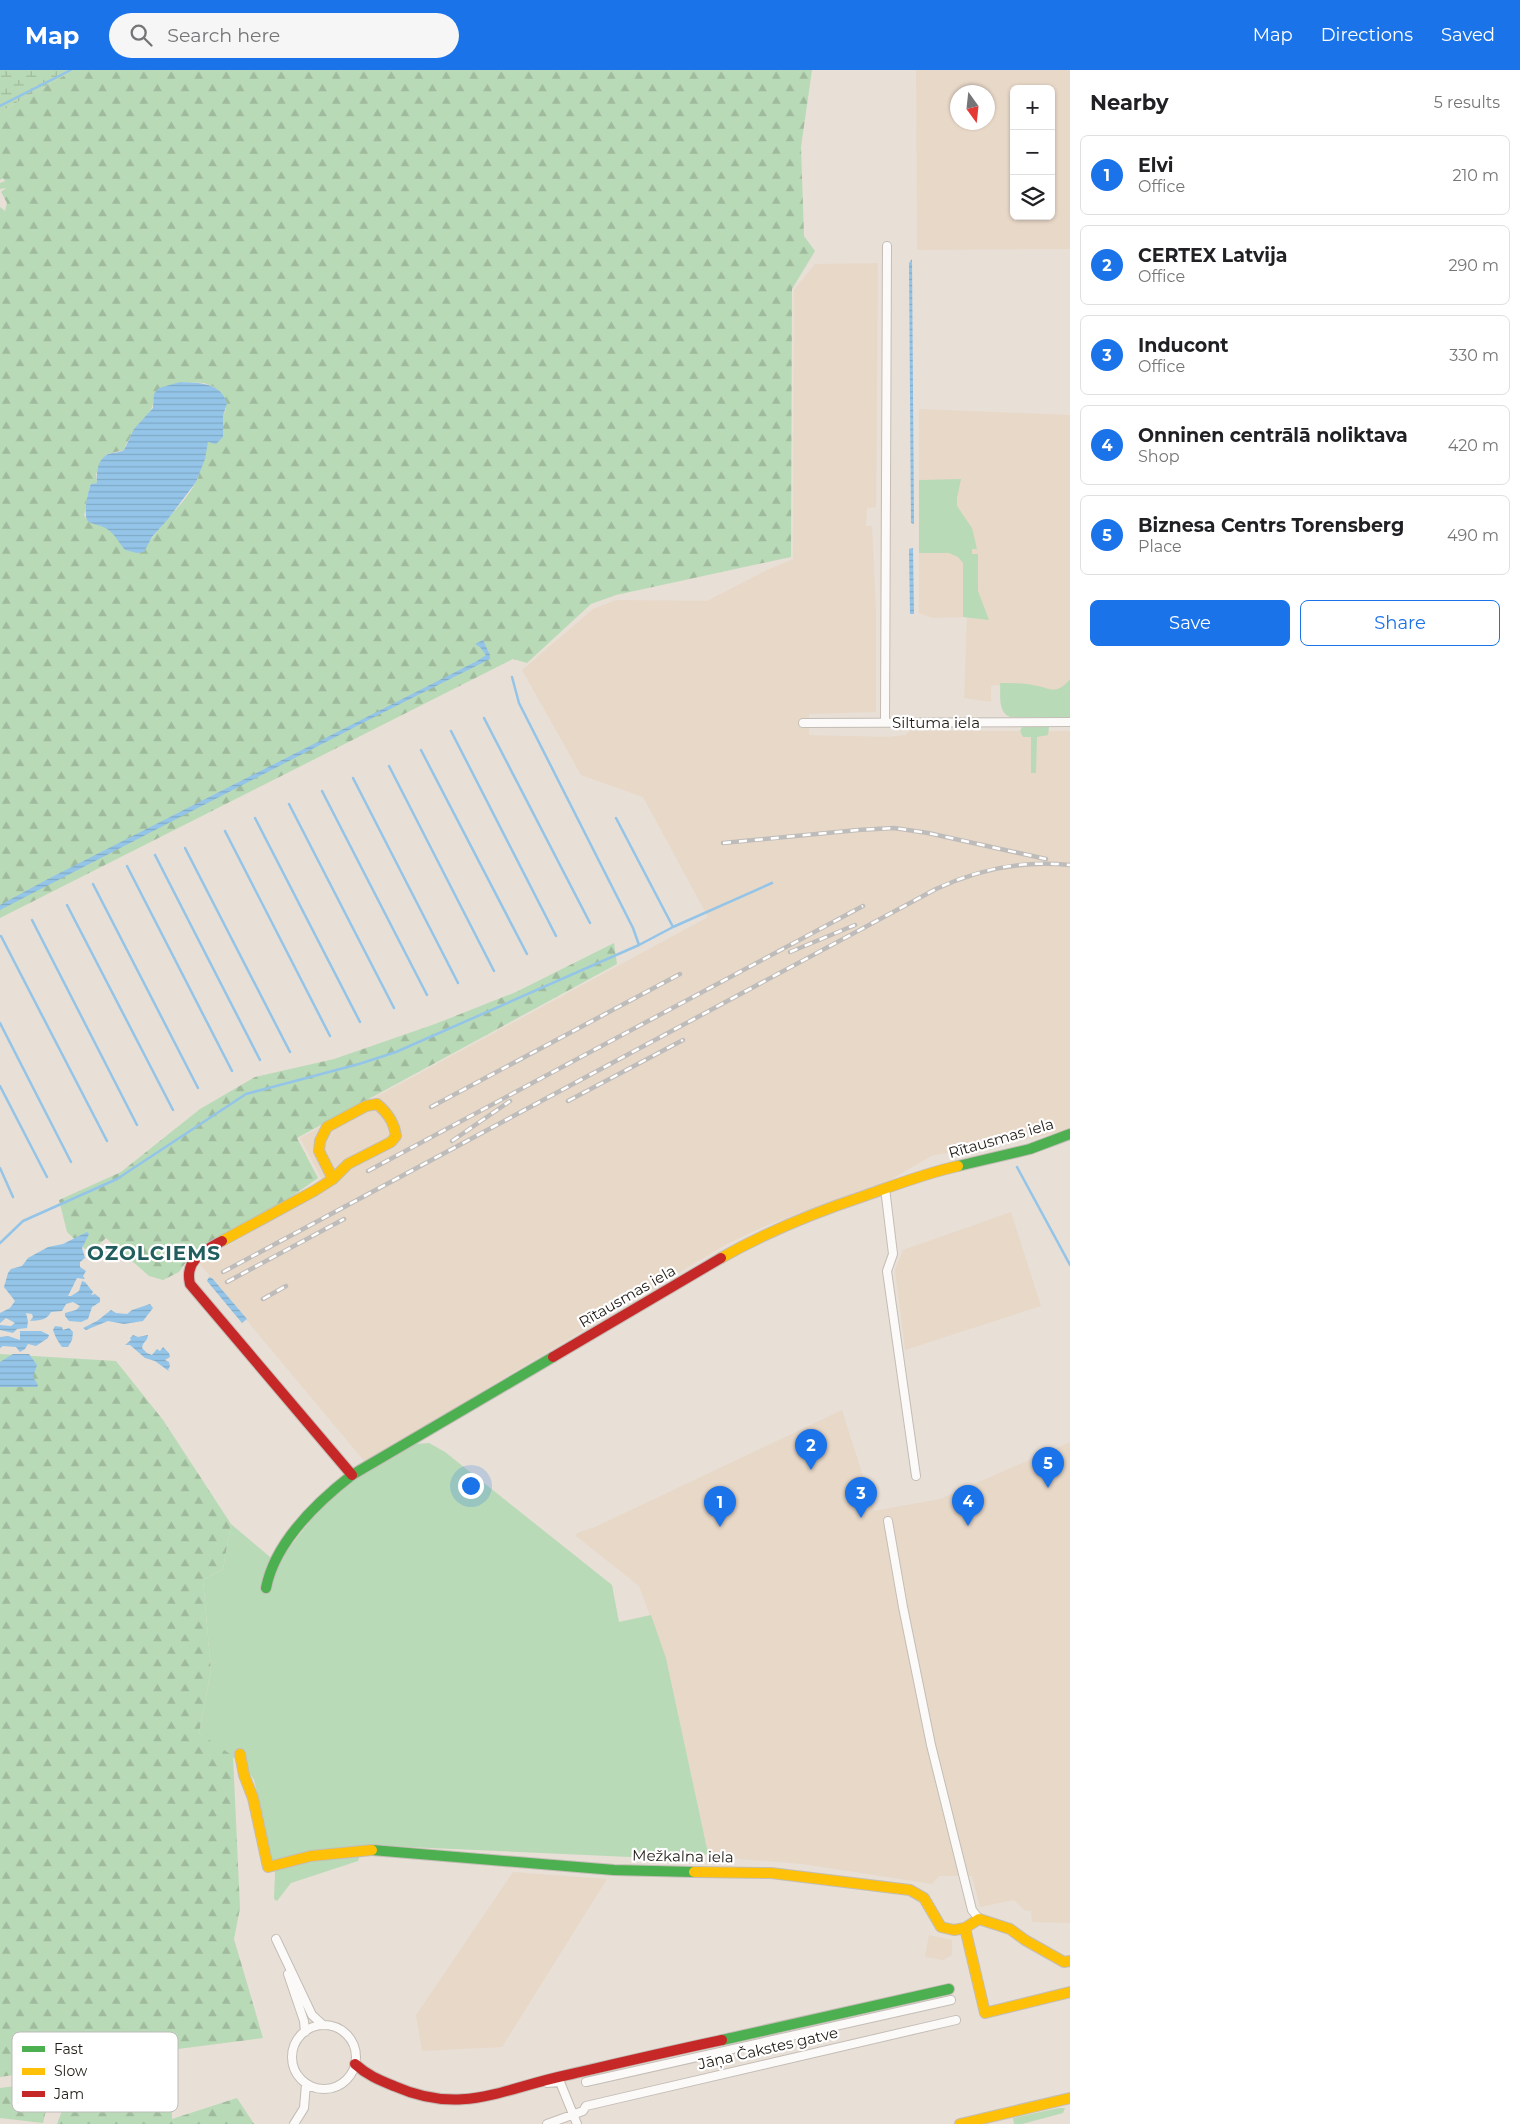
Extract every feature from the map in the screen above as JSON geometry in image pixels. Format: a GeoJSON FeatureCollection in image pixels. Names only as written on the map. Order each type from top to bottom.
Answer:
{"type":"FeatureCollection","features":[{"type":"Feature","properties":{"kind":"main road"},"geometry":{"type":"LineString","coordinates":[[333,1178],[319,1151],[320,1141],[327,1127],[366,1106],[377,1104],[387,1112],[394,1125],[396,1136],[391,1142],[348,1164],[333,1178],[314,1191],[208,1249],[192,1261],[187,1274],[190,1284],[352,1475]]}},
{"type":"Feature","properties":{"kind":"main road","name":"Rītausmas iela"},"geometry":{"type":"LineString","coordinates":[[266,1588],[276,1556],[312,1514],[352,1475],[756,1238],[800,1218],[885,1188],[940,1170],[1030,1149],[1070,1134]]}},
{"type":"Feature","properties":{"kind":"main road","name":"Mežkalna iela"},"geometry":{"type":"LineString","coordinates":[[240,1754],[244,1775],[253,1798],[268,1867],[317,1855],[380,1850],[614,1870],[690,1873],[771,1873],[910,1890],[919,1893],[924,1898],[933,1918],[939,1926],[947,1930],[957,1931],[966,1928]]}},
{"type":"Feature","properties":{"kind":"main road"},"geometry":{"type":"LineString","coordinates":[[1067,1962],[1025,1940],[1020,1934],[1000,1925],[979,1919],[966,1928],[985,2013],[1070,1992]]}},
{"type":"Feature","properties":{"kind":"main road"},"geometry":{"type":"LineString","coordinates":[[355,2064],[366,2074],[414,2094],[439,2100],[472,2100],[538,2083],[546,2079],[949,1989]]}},
{"type":"Feature","properties":{"kind":"main road"},"geometry":{"type":"LineString","coordinates":[[963,2124],[1070,2098]]}},
{"type":"Feature","properties":{"kind":"street"},"geometry":{"type":"LineString","coordinates":[[885,722],[887,246]]}},
{"type":"Feature","properties":{"kind":"street","name":"Siltuma iela"},"geometry":{"type":"LineString","coordinates":[[802,723],[1070,722]]}},
{"type":"Feature","properties":{"kind":"street"},"geometry":{"type":"LineString","coordinates":[[885,1188],[893,1254],[887,1271],[916,1476]]}},
{"type":"Feature","properties":{"kind":"street"},"geometry":{"type":"LineString","coordinates":[[888,1521],[931,1745],[972,1910],[979,1919]]}},
{"type":"Feature","properties":{"kind":"street"},"geometry":{"type":"LineString","coordinates":[[305,2032],[304,2021],[276,1939],[312,2015],[323,2025],[339,2029],[351,2040],[354,2047],[355,2064],[347,2078],[335,2086],[321,2088],[306,2084],[295,2070],[292,2062],[294,2045],[305,2032],[323,2025]]}},
{"type":"Feature","properties":{"kind":"street"},"geometry":{"type":"LineString","coordinates":[[892,2012],[910,1998]]}},
{"type":"Feature","properties":{"kind":"street","name":"Jāņa Čakstes gatve"},"geometry":{"type":"LineString","coordinates":[[586,2082],[951,2000]]}},
{"type":"Feature","properties":{"kind":"street","name":"Jāņa Čakstes gatve"},"geometry":{"type":"LineString","coordinates":[[547,2124],[583,2112],[586,2106],[956,2020]]}},
{"type":"Feature","properties":{"kind":"street"},"geometry":{"type":"LineString","coordinates":[[538,2083],[560,2082],[577,2124]]}},
{"type":"Feature","properties":{"kind":"street"},"geometry":{"type":"LineString","coordinates":[[294,2124],[304,2108],[306,2084]]}},
{"type":"Feature","properties":{"kind":"shaded area"},"geometry":{"type":"Polygon","coordinates":[[[916,70],[1070,70],[1070,249],[917,250],[916,70]]]}},
{"type":"Feature","properties":{"kind":"shaded area"},"geometry":{"type":"Polygon","coordinates":[[[878,263],[876,507],[867,508],[866,526],[872,526],[876,612],[876,712],[809,714],[809,735],[886,737],[905,735],[910,731],[1070,731],[1070,1130],[971,1150],[933,1155],[890,1180],[765,1226],[725,1245],[365,1462],[199,1263],[326,1187],[300,1138],[708,917],[643,797],[581,775],[522,670],[593,609],[616,600],[707,601],[765,571],[793,559],[794,290],[815,264],[878,263]]]}},
{"type":"Feature","properties":{"kind":"shaded area"},"geometry":{"type":"Polygon","coordinates":[[[919,409],[1070,415],[1070,705],[1019,687],[995,685],[991,686],[991,702],[964,698],[967,617],[933,618],[919,613],[919,409]]]}},
{"type":"Feature","properties":{"kind":"shaded area"},"geometry":{"type":"Polygon","coordinates":[[[1011,1212],[1041,1306],[905,1350],[895,1270],[903,1250],[1011,1212]]]}},
{"type":"Feature","properties":{"kind":"shaded area"},"geometry":{"type":"Polygon","coordinates":[[[842,1410],[874,1511],[940,1499],[1070,1442],[1070,1923],[1032,1922],[1031,1911],[1024,1910],[1014,1900],[980,1907],[972,1876],[939,1876],[932,1884],[803,1864],[715,1857],[708,1853],[666,1658],[639,1586],[576,1536],[577,1533],[595,1527],[842,1410]]]}},
{"type":"Feature","properties":{"kind":"shaded area"},"geometry":{"type":"Polygon","coordinates":[[[513,1872],[607,1879],[502,2047],[422,2051],[416,2015],[513,1872]]]}},
{"type":"Feature","properties":{"kind":"shaded area"},"geometry":{"type":"Polygon","coordinates":[[[929,1935],[952,1940],[952,1955],[943,1960],[925,1957],[929,1935]]]}},
{"type":"Feature","properties":{"kind":"green space"},"geometry":{"type":"Polygon","coordinates":[[[0,70],[74,70],[0,112],[0,70]]]}},
{"type":"Feature","properties":{"kind":"green space"},"geometry":{"type":"Polygon","coordinates":[[[74,70],[812,70],[801,147],[804,236],[815,251],[792,289],[791,557],[616,595],[591,604],[527,663],[513,659],[0,918],[0,207],[5,211],[7,203],[1,192],[6,188],[0,189],[0,183],[5,181],[3,178],[0,180],[0,112],[74,70]],[[180,382],[154,394],[151,410],[124,450],[107,454],[96,474],[97,483],[91,484],[89,488],[84,515],[89,522],[108,529],[130,550],[142,552],[192,490],[200,472],[208,441],[223,437],[223,416],[226,409],[214,387],[204,383],[180,382]]]}},
{"type":"Feature","properties":{"kind":"green space"},"geometry":{"type":"Polygon","coordinates":[[[961,479],[957,506],[972,528],[977,549],[972,549],[972,554],[978,554],[978,591],[989,620],[963,617],[963,563],[958,557],[949,553],[919,553],[919,480],[961,479]]]}},
{"type":"Feature","properties":{"kind":"green space"},"geometry":{"type":"Polygon","coordinates":[[[1070,679],[1070,717],[1010,717],[1006,715],[1001,707],[1000,683],[1033,685],[1053,690],[1061,688],[1070,679]]]}},
{"type":"Feature","properties":{"kind":"green space"},"geometry":{"type":"Polygon","coordinates":[[[1022,727],[1049,727],[1048,735],[1037,737],[1036,773],[1031,773],[1031,737],[1023,737],[1020,731],[1022,727]]]}},
{"type":"Feature","properties":{"kind":"green space"},"geometry":{"type":"Polygon","coordinates":[[[614,943],[617,964],[297,1138],[318,1178],[281,1204],[186,1262],[179,1272],[163,1280],[149,1276],[106,1238],[93,1250],[85,1249],[67,1232],[59,1200],[121,1172],[200,1109],[255,1077],[334,1059],[435,1024],[516,992],[614,943]]]}},
{"type":"Feature","properties":{"kind":"green space"},"geometry":{"type":"Polygon","coordinates":[[[0,1354],[116,1361],[163,1420],[231,1524],[223,1569],[203,1580],[211,1670],[199,1733],[233,1756],[240,1908],[234,1939],[263,2038],[178,2049],[178,2032],[12,2032],[12,2075],[0,2077],[0,1354]]]}},
{"type":"Feature","properties":{"kind":"green space"},"geometry":{"type":"Polygon","coordinates":[[[429,1443],[445,1452],[612,1585],[619,1622],[651,1615],[666,1658],[708,1853],[696,1860],[363,1845],[358,1861],[291,1883],[277,1901],[274,1899],[275,1873],[254,1780],[245,1766],[199,1733],[211,1670],[203,1580],[223,1569],[231,1524],[270,1557],[281,1558],[311,1520],[342,1487],[416,1444],[429,1443]]]}},
{"type":"Feature","properties":{"kind":"green space"},"geometry":{"type":"Polygon","coordinates":[[[12,2086],[12,2112],[46,2112],[43,2123],[0,2118],[0,2088],[12,2086]]]}},
{"type":"Feature","properties":{"kind":"green space"},"geometry":{"type":"Polygon","coordinates":[[[237,2098],[254,2124],[57,2124],[61,2112],[172,2112],[172,2119],[237,2098]]]}},
{"type":"Feature","properties":{"kind":"green space"},"geometry":{"type":"Polygon","coordinates":[[[1065,2108],[1063,2113],[1022,2124],[1014,2124],[1013,2118],[1065,2108]]]}},
{"type":"Feature","properties":{"kind":"water"},"geometry":{"type":"Polygon","coordinates":[[[912,259],[914,524],[911,523],[909,263],[912,259]]]}},
{"type":"Feature","properties":{"kind":"water"},"geometry":{"type":"Polygon","coordinates":[[[180,382],[208,385],[214,387],[224,396],[227,403],[223,416],[223,437],[216,444],[208,442],[205,459],[196,482],[152,537],[144,552],[137,553],[125,550],[110,531],[89,522],[87,519],[86,504],[90,487],[91,484],[97,483],[98,467],[102,459],[108,454],[124,450],[134,429],[153,408],[154,394],[159,388],[180,382]]]}},
{"type":"Feature","properties":{"kind":"water"},"geometry":{"type":"Polygon","coordinates":[[[913,548],[914,614],[910,614],[909,549],[913,548]]]}},
{"type":"Feature","properties":{"kind":"water"},"geometry":{"type":"Polygon","coordinates":[[[483,640],[490,659],[0,910],[0,905],[46,880],[477,661],[486,655],[475,644],[483,640]]]}},
{"type":"Feature","properties":{"kind":"water"},"geometry":{"type":"Polygon","coordinates":[[[87,1232],[89,1234],[82,1248],[85,1258],[80,1262],[80,1267],[86,1271],[83,1276],[85,1279],[77,1278],[68,1296],[79,1291],[82,1281],[93,1292],[91,1295],[95,1294],[100,1298],[100,1302],[92,1307],[88,1319],[81,1322],[69,1321],[65,1313],[76,1310],[80,1306],[73,1302],[66,1304],[62,1311],[51,1312],[42,1320],[30,1321],[33,1317],[32,1314],[26,1313],[27,1328],[17,1329],[13,1333],[0,1330],[0,1325],[11,1326],[15,1323],[6,1318],[0,1323],[0,1313],[10,1308],[15,1301],[4,1287],[11,1269],[22,1266],[28,1258],[48,1247],[63,1244],[87,1232]]]}},
{"type":"Feature","properties":{"kind":"water"},"geometry":{"type":"Polygon","coordinates":[[[209,1277],[212,1278],[247,1319],[242,1323],[207,1281],[209,1277]]]}},
{"type":"Feature","properties":{"kind":"water"},"geometry":{"type":"Polygon","coordinates":[[[150,1304],[153,1308],[143,1321],[124,1324],[108,1321],[86,1330],[83,1328],[97,1321],[111,1310],[116,1313],[127,1314],[132,1310],[150,1304]]]}},
{"type":"Feature","properties":{"kind":"water"},"geometry":{"type":"Polygon","coordinates":[[[55,1326],[62,1327],[63,1330],[69,1328],[73,1332],[72,1340],[68,1347],[62,1347],[59,1343],[53,1330],[55,1326]]]}},
{"type":"Feature","properties":{"kind":"water"},"geometry":{"type":"Polygon","coordinates":[[[20,1331],[41,1331],[49,1335],[48,1338],[36,1346],[28,1344],[20,1352],[16,1347],[3,1346],[0,1348],[0,1337],[8,1336],[20,1340],[20,1331]]]}},
{"type":"Feature","properties":{"kind":"water"},"geometry":{"type":"Polygon","coordinates":[[[133,1335],[138,1337],[148,1335],[142,1348],[147,1353],[152,1355],[157,1349],[160,1351],[163,1347],[169,1353],[170,1357],[165,1360],[169,1362],[168,1370],[170,1372],[155,1361],[145,1358],[130,1345],[125,1345],[131,1340],[130,1338],[133,1335]]]}},
{"type":"Feature","properties":{"kind":"water"},"geometry":{"type":"Polygon","coordinates":[[[13,1354],[29,1354],[37,1365],[33,1377],[38,1385],[37,1387],[0,1387],[0,1362],[13,1354]]]}},
{"type":"Feature","properties":{"kind":"waterway"},"geometry":{"type":"LineString","coordinates":[[0,106],[71,70]]}},
{"type":"Feature","properties":{"kind":"waterway"},"geometry":{"type":"LineString","coordinates":[[512,677],[519,703],[633,928],[639,945]]}},
{"type":"Feature","properties":{"kind":"waterway"},"geometry":{"type":"LineString","coordinates":[[484,718],[590,923]]}},
{"type":"Feature","properties":{"kind":"waterway"},"geometry":{"type":"LineString","coordinates":[[451,731],[556,936]]}},
{"type":"Feature","properties":{"kind":"waterway"},"geometry":{"type":"LineString","coordinates":[[421,750],[527,954]]}},
{"type":"Feature","properties":{"kind":"waterway"},"geometry":{"type":"LineString","coordinates":[[389,766],[494,971]]}},
{"type":"Feature","properties":{"kind":"waterway"},"geometry":{"type":"LineString","coordinates":[[353,778],[458,983]]}},
{"type":"Feature","properties":{"kind":"waterway"},"geometry":{"type":"LineString","coordinates":[[322,791],[427,995]]}},
{"type":"Feature","properties":{"kind":"waterway"},"geometry":{"type":"LineString","coordinates":[[289,804],[394,1008]]}},
{"type":"Feature","properties":{"kind":"waterway"},"geometry":{"type":"LineString","coordinates":[[255,818],[360,1022]]}},
{"type":"Feature","properties":{"kind":"waterway"},"geometry":{"type":"LineString","coordinates":[[616,818],[673,927]]}},
{"type":"Feature","properties":{"kind":"waterway"},"geometry":{"type":"LineString","coordinates":[[225,831],[330,1036]]}},
{"type":"Feature","properties":{"kind":"waterway"},"geometry":{"type":"LineString","coordinates":[[185,848],[290,1052]]}},
{"type":"Feature","properties":{"kind":"waterway"},"geometry":{"type":"LineString","coordinates":[[155,855],[260,1060]]}},
{"type":"Feature","properties":{"kind":"waterway"},"geometry":{"type":"LineString","coordinates":[[127,866],[232,1071]]}},
{"type":"Feature","properties":{"kind":"waterway"},"geometry":{"type":"LineString","coordinates":[[0,1243],[23,1221],[117,1179],[246,1094],[359,1064],[396,1052],[639,945],[673,927],[772,883]]}},
{"type":"Feature","properties":{"kind":"waterway"},"geometry":{"type":"LineString","coordinates":[[93,884],[198,1088]]}},
{"type":"Feature","properties":{"kind":"waterway"},"geometry":{"type":"LineString","coordinates":[[67,905],[173,1110]]}},
{"type":"Feature","properties":{"kind":"waterway"},"geometry":{"type":"LineString","coordinates":[[32,920],[137,1125]]}},
{"type":"Feature","properties":{"kind":"waterway"},"geometry":{"type":"LineString","coordinates":[[1,936],[107,1141]]}},
{"type":"Feature","properties":{"kind":"waterway"},"geometry":{"type":"LineString","coordinates":[[0,1023],[71,1162]]}},
{"type":"Feature","properties":{"kind":"waterway"},"geometry":{"type":"LineString","coordinates":[[0,1086],[47,1177]]}},
{"type":"Feature","properties":{"kind":"waterway"},"geometry":{"type":"LineString","coordinates":[[1017,1167],[1070,1265]]}},
{"type":"Feature","properties":{"kind":"waterway"},"geometry":{"type":"LineString","coordinates":[[0,1168],[13,1197]]}},
{"type":"Feature","properties":{"kind":"railway"},"geometry":{"type":"LineString","coordinates":[[723,843],[894,828],[928,833],[1046,859]]}},
{"type":"Feature","properties":{"kind":"railway"},"geometry":{"type":"LineString","coordinates":[[223,1272],[936,889],[985,871],[1018,865],[1070,865]]}},
{"type":"Feature","properties":{"kind":"railway"},"geometry":{"type":"LineString","coordinates":[[368,1171],[863,906]]}},
{"type":"Feature","properties":{"kind":"railway"},"geometry":{"type":"LineString","coordinates":[[790,952],[855,925]]}},
{"type":"Feature","properties":{"kind":"railway"},"geometry":{"type":"LineString","coordinates":[[431,1107],[680,974]]}},
{"type":"Feature","properties":{"kind":"railway"},"geometry":{"type":"LineString","coordinates":[[568,1101],[683,1040]]}},
{"type":"Feature","properties":{"kind":"railway"},"geometry":{"type":"LineString","coordinates":[[452,1141],[510,1101]]}},
{"type":"Feature","properties":{"kind":"railway"},"geometry":{"type":"LineString","coordinates":[[227,1282],[344,1219]]}},
{"type":"Feature","properties":{"kind":"railway"},"geometry":{"type":"LineString","coordinates":[[263,1299],[286,1286]]}},
{"type":"Feature","properties":{"kind":"traffic: fast"},"geometry":{"type":"LineString","coordinates":[[958,1166],[1030,1149],[1070,1134]]}},
{"type":"Feature","properties":{"kind":"traffic: fast"},"geometry":{"type":"LineString","coordinates":[[266,1588],[278,1555],[288,1539],[311,1511],[352,1475],[553,1357]]}},
{"type":"Feature","properties":{"kind":"traffic: fast"},"geometry":{"type":"LineString","coordinates":[[372,1850],[614,1870],[694,1872]]}},
{"type":"Feature","properties":{"kind":"traffic: fast"},"geometry":{"type":"LineString","coordinates":[[722,2040],[949,1989]]}},
{"type":"Feature","properties":{"kind":"traffic: slow"},"geometry":{"type":"LineString","coordinates":[[222,1241],[314,1191],[333,1179],[348,1164],[391,1142],[396,1136],[394,1126],[387,1114],[377,1104],[366,1106],[327,1127],[320,1141],[319,1151],[333,1179]]}},
{"type":"Feature","properties":{"kind":"traffic: slow"},"geometry":{"type":"LineString","coordinates":[[721,1258],[773,1231],[845,1202],[934,1172],[958,1166]]}},
{"type":"Feature","properties":{"kind":"traffic: slow"},"geometry":{"type":"LineString","coordinates":[[240,1754],[244,1775],[253,1798],[268,1867],[311,1856],[372,1850]]}},
{"type":"Feature","properties":{"kind":"traffic: slow"},"geometry":{"type":"LineString","coordinates":[[694,1872],[771,1873],[910,1890],[924,1898],[941,1927],[954,1930],[965,1928]]}},
{"type":"Feature","properties":{"kind":"traffic: slow"},"geometry":{"type":"LineString","coordinates":[[1070,1961],[1064,1962],[1025,1940],[1010,1929],[979,1919],[965,1928],[985,2013],[1070,1992]]}},
{"type":"Feature","properties":{"kind":"traffic: slow"},"geometry":{"type":"LineString","coordinates":[[960,2124],[1070,2098]]}},
{"type":"Feature","properties":{"kind":"traffic: jam"},"geometry":{"type":"LineString","coordinates":[[222,1241],[202,1253],[193,1262],[189,1276],[190,1284],[352,1475]]}},
{"type":"Feature","properties":{"kind":"traffic: jam"},"geometry":{"type":"LineString","coordinates":[[553,1357],[721,1258]]}},
{"type":"Feature","properties":{"kind":"traffic: jam"},"geometry":{"type":"LineString","coordinates":[[355,2064],[378,2079],[418,2095],[440,2099],[461,2099],[501,2093],[567,2075],[722,2040]]}},
{"type":"Feature","properties":{"kind":"place","name":"CERTEX Latvija"},"geometry":{"type":"Point","coordinates":[811,1470]}},
{"type":"Feature","properties":{"kind":"place","name":"Biznesa Centrs Torensberg"},"geometry":{"type":"Point","coordinates":[1048,1488]}},
{"type":"Feature","properties":{"kind":"place","name":"Inducont"},"geometry":{"type":"Point","coordinates":[861,1518]}},
{"type":"Feature","properties":{"kind":"place","name":"Onninen centrālā noliktava"},"geometry":{"type":"Point","coordinates":[968,1526]}},
{"type":"Feature","properties":{"kind":"place","name":"Elvi"},"geometry":{"type":"Point","coordinates":[720,1527]}},
{"type":"Feature","properties":{"kind":"district","name":"OZOLCIEMS"},"geometry":{"type":"Point","coordinates":[154,1253]}}]}
